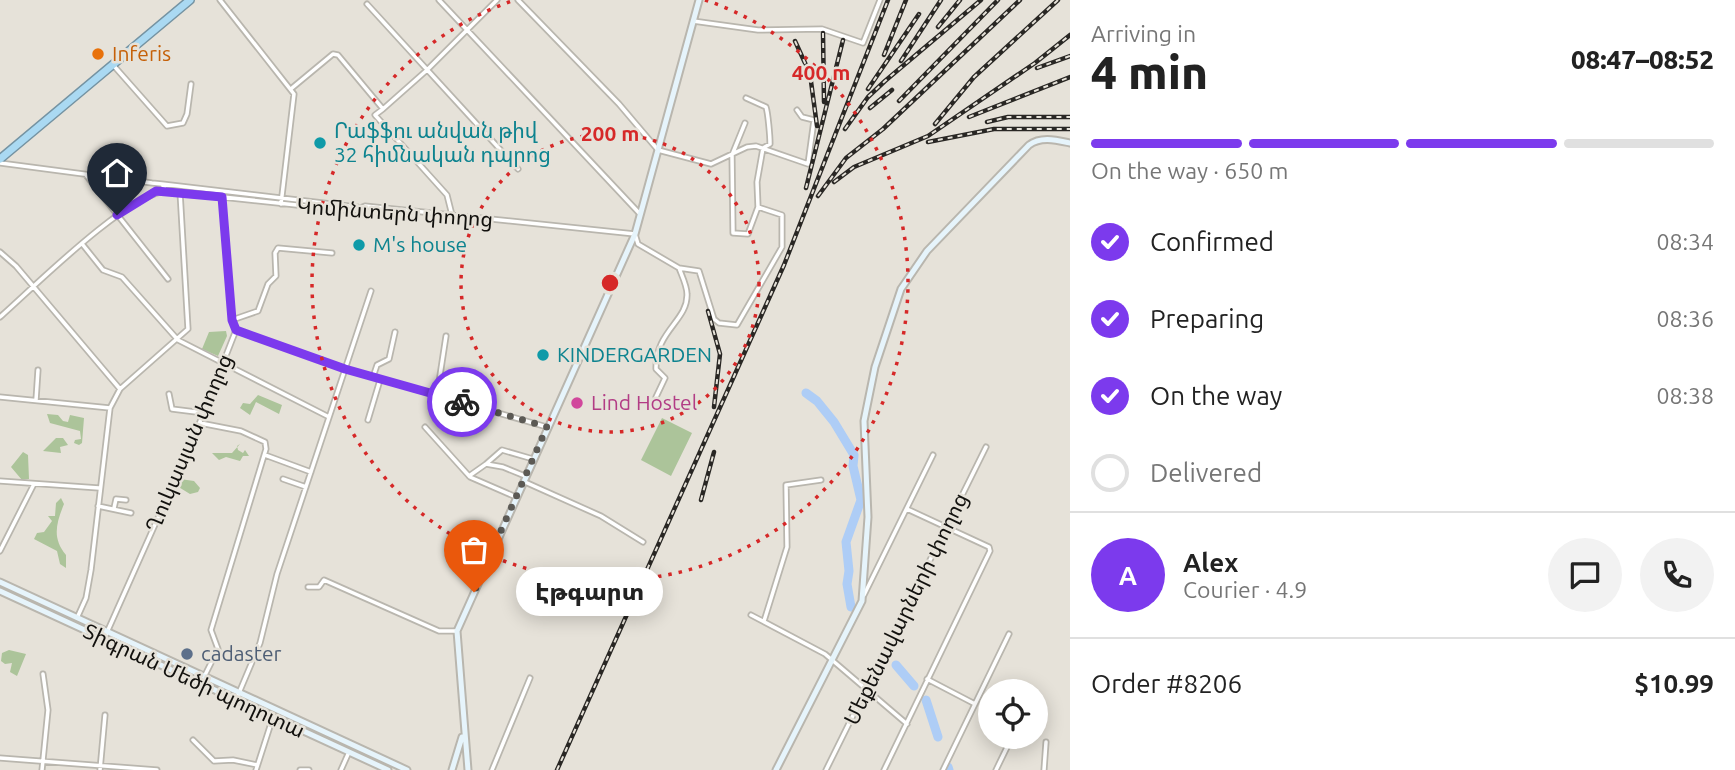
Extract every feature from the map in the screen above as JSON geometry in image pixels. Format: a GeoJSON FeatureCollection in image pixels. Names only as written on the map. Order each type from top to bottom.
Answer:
{"type":"FeatureCollection","features":[{"type":"Feature","properties":{"kind":"highway"},"geometry":{"type":"LineString","coordinates":[[0,161],[190,0]]}},
{"type":"Feature","properties":{"kind":"main road"},"geometry":{"type":"LineString","coordinates":[[468,770],[463,734],[457,631],[635,234],[699,0]]}},
{"type":"Feature","properties":{"kind":"main road"},"geometry":{"type":"LineString","coordinates":[[776,770],[862,601],[868,517],[864,421],[875,367],[901,289],[927,251],[1029,145],[1047,139],[1070,143]]}},
{"type":"Feature","properties":{"kind":"main road","name":"Տիգրան Մեծի պողոտա"},"geometry":{"type":"LineString","coordinates":[[0,582],[407,770]]}},
{"type":"Feature","properties":{"kind":"main road","name":"Տիգրան Մեծի պողոտա"},"geometry":{"type":"LineString","coordinates":[[0,591],[388,770]]}},
{"type":"Feature","properties":{"kind":"main road"},"geometry":{"type":"LineString","coordinates":[[452,770],[463,734]]}},
{"type":"Feature","properties":{"kind":"street"},"geometry":{"type":"LineString","coordinates":[[220,0],[292,88],[294,94],[281,204]]}},
{"type":"Feature","properties":{"kind":"street"},"geometry":{"type":"LineString","coordinates":[[439,0],[640,214]]}},
{"type":"Feature","properties":{"kind":"street"},"geometry":{"type":"LineString","coordinates":[[452,215],[447,195],[375,115],[427,70],[497,0]]}},
{"type":"Feature","properties":{"kind":"street"},"geometry":{"type":"LineString","coordinates":[[518,0],[620,104],[658,150],[711,164],[747,147],[763,148],[808,164],[814,120],[802,117],[797,110]]}},
{"type":"Feature","properties":{"kind":"street"},"geometry":{"type":"LineString","coordinates":[[692,21],[758,30],[822,29],[863,43],[880,0]]}},
{"type":"Feature","properties":{"kind":"street"},"geometry":{"type":"LineString","coordinates":[[367,4],[518,169]]}},
{"type":"Feature","properties":{"kind":"street"},"geometry":{"type":"LineString","coordinates":[[292,88],[333,54],[338,55],[383,109]]}},
{"type":"Feature","properties":{"kind":"street"},"geometry":{"type":"LineString","coordinates":[[113,64],[167,126],[183,123],[187,114],[191,84]]}},
{"type":"Feature","properties":{"kind":"street"},"geometry":{"type":"LineString","coordinates":[[746,98],[757,101],[768,113],[766,127],[770,144],[763,148]]}},
{"type":"Feature","properties":{"kind":"street"},"geometry":{"type":"LineString","coordinates":[[745,122],[732,155],[733,233],[748,234],[758,207],[757,182],[763,148]]}},
{"type":"Feature","properties":{"kind":"street"},"geometry":{"type":"LineString","coordinates":[[0,161],[86,175],[358,207]]}},
{"type":"Feature","properties":{"kind":"street"},"geometry":{"type":"LineString","coordinates":[[86,175],[168,279]]}},
{"type":"Feature","properties":{"kind":"street"},"geometry":{"type":"LineString","coordinates":[[0,317],[117,215],[156,191],[166,191],[162,184]]}},
{"type":"Feature","properties":{"kind":"street","name":"Կոմինտերն փողոց"},"geometry":{"type":"LineString","coordinates":[[166,191],[353,211],[358,207],[635,234]]}},
{"type":"Feature","properties":{"kind":"street"},"geometry":{"type":"LineString","coordinates":[[73,625],[86,598],[110,408],[120,389],[188,329],[180,192]]}},
{"type":"Feature","properties":{"kind":"street","name":"Ղուկասյան փողոց"},"geometry":{"type":"LineString","coordinates":[[104,639],[204,413],[236,330],[232,320],[222,197]]}},
{"type":"Feature","properties":{"kind":"street"},"geometry":{"type":"LineString","coordinates":[[635,234],[638,244],[679,268],[699,271],[714,319],[719,323],[737,326],[782,247],[782,215],[758,207]]}},
{"type":"Feature","properties":{"kind":"street"},"geometry":{"type":"LineString","coordinates":[[83,246],[103,270],[122,277],[178,340],[329,417]]}},
{"type":"Feature","properties":{"kind":"street"},"geometry":{"type":"LineString","coordinates":[[232,320],[258,311],[268,284],[276,276],[275,253],[278,248],[332,253]]}},
{"type":"Feature","properties":{"kind":"street"},"geometry":{"type":"LineString","coordinates":[[0,252],[120,389]]}},
{"type":"Feature","properties":{"kind":"street"},"geometry":{"type":"LineString","coordinates":[[656,397],[665,378],[656,369],[656,350],[685,308],[687,294],[679,268]]}},
{"type":"Feature","properties":{"kind":"street"},"geometry":{"type":"LineString","coordinates":[[236,700],[260,643],[277,574],[298,507],[371,291]]}},
{"type":"Feature","properties":{"kind":"street"},"geometry":{"type":"LineString","coordinates":[[236,330],[380,380],[547,427]]}},
{"type":"Feature","properties":{"kind":"street"},"geometry":{"type":"LineString","coordinates":[[373,377],[377,365],[389,359],[395,332]]}},
{"type":"Feature","properties":{"kind":"street"},"geometry":{"type":"LineString","coordinates":[[437,395],[446,336]]}},
{"type":"Feature","properties":{"kind":"street"},"geometry":{"type":"LineString","coordinates":[[36,400],[38,370]]}},
{"type":"Feature","properties":{"kind":"street"},"geometry":{"type":"LineString","coordinates":[[368,420],[380,380]]}},
{"type":"Feature","properties":{"kind":"street"},"geometry":{"type":"LineString","coordinates":[[169,394],[172,409],[204,413]]}},
{"type":"Feature","properties":{"kind":"street"},"geometry":{"type":"LineString","coordinates":[[0,397],[110,408]]}},
{"type":"Feature","properties":{"kind":"street"},"geometry":{"type":"LineString","coordinates":[[73,398],[73,404]]}},
{"type":"Feature","properties":{"kind":"street"},"geometry":{"type":"LineString","coordinates":[[200,422],[241,431],[265,442],[265,455],[211,630],[218,649],[204,677]]}},
{"type":"Feature","properties":{"kind":"street"},"geometry":{"type":"LineString","coordinates":[[425,427],[469,476],[516,497]]}},
{"type":"Feature","properties":{"kind":"street","name":"Մեքենավարների փողոց"},"geometry":{"type":"LineString","coordinates":[[826,770],[986,447]]}},
{"type":"Feature","properties":{"kind":"street"},"geometry":{"type":"LineString","coordinates":[[469,476],[502,450],[533,458]]}},
{"type":"Feature","properties":{"kind":"street"},"geometry":{"type":"LineString","coordinates":[[265,455],[311,472]]}},
{"type":"Feature","properties":{"kind":"street"},"geometry":{"type":"LineString","coordinates":[[862,601],[933,455]]}},
{"type":"Feature","properties":{"kind":"street"},"geometry":{"type":"LineString","coordinates":[[486,464],[503,467],[601,516],[643,542]]}},
{"type":"Feature","properties":{"kind":"street"},"geometry":{"type":"LineString","coordinates":[[284,479],[306,487]]}},
{"type":"Feature","properties":{"kind":"street"},"geometry":{"type":"LineString","coordinates":[[764,621],[787,547],[787,484],[821,480]]}},
{"type":"Feature","properties":{"kind":"street"},"geometry":{"type":"LineString","coordinates":[[0,481],[99,488]]}},
{"type":"Feature","properties":{"kind":"street"},"geometry":{"type":"LineString","coordinates":[[0,551],[34,483]]}},
{"type":"Feature","properties":{"kind":"street"},"geometry":{"type":"LineString","coordinates":[[114,508],[116,499],[124,500],[121,509]]}},
{"type":"Feature","properties":{"kind":"street"},"geometry":{"type":"LineString","coordinates":[[98,506],[131,513]]}},
{"type":"Feature","properties":{"kind":"street"},"geometry":{"type":"LineString","coordinates":[[884,770],[989,547],[907,509]]}},
{"type":"Feature","properties":{"kind":"street"},"geometry":{"type":"LineString","coordinates":[[308,587],[319,587],[324,580],[439,631],[457,631]]}},
{"type":"Feature","properties":{"kind":"street"},"geometry":{"type":"LineString","coordinates":[[751,615],[816,649],[907,724]]}},
{"type":"Feature","properties":{"kind":"street"},"geometry":{"type":"LineString","coordinates":[[943,770],[1009,634]]}},
{"type":"Feature","properties":{"kind":"street"},"geometry":{"type":"LineString","coordinates":[[43,674],[48,710],[43,770]]}},
{"type":"Feature","properties":{"kind":"street"},"geometry":{"type":"LineString","coordinates":[[492,770],[530,678]]}},
{"type":"Feature","properties":{"kind":"street"},"geometry":{"type":"LineString","coordinates":[[928,679],[975,705]]}},
{"type":"Feature","properties":{"kind":"street"},"geometry":{"type":"LineString","coordinates":[[100,770],[105,715]]}},
{"type":"Feature","properties":{"kind":"street"},"geometry":{"type":"LineString","coordinates":[[193,740],[215,761],[225,763],[233,760],[256,768],[273,717]]}},
{"type":"Feature","properties":{"kind":"street"},"geometry":{"type":"LineString","coordinates":[[996,770],[1006,749]]}},
{"type":"Feature","properties":{"kind":"street"},"geometry":{"type":"LineString","coordinates":[[1044,770],[1046,749]]}},
{"type":"Feature","properties":{"kind":"street"},"geometry":{"type":"LineString","coordinates":[[341,770],[349,752]]}},
{"type":"Feature","properties":{"kind":"street"},"geometry":{"type":"LineString","coordinates":[[0,758],[157,769]]}},
{"type":"Feature","properties":{"kind":"street"},"geometry":{"type":"LineString","coordinates":[[300,770],[309,770]]}},
{"type":"Feature","properties":{"kind":"green space"},"geometry":{"type":"Polygon","coordinates":[[[226,331],[227,336],[218,356],[202,349],[209,332],[226,331]]]}},
{"type":"Feature","properties":{"kind":"green space"},"geometry":{"type":"Polygon","coordinates":[[[258,395],[282,405],[279,414],[256,402],[250,415],[240,408],[243,403],[250,404],[258,395]]]}},
{"type":"Feature","properties":{"kind":"green space"},"geometry":{"type":"Polygon","coordinates":[[[47,414],[58,415],[68,422],[70,415],[84,418],[82,443],[74,443],[75,440],[81,439],[80,431],[50,423],[47,414]]]}},
{"type":"Feature","properties":{"kind":"green space"},"geometry":{"type":"Polygon","coordinates":[[[662,418],[692,433],[671,476],[641,460],[662,418]]]}},
{"type":"Feature","properties":{"kind":"green space"},"geometry":{"type":"Polygon","coordinates":[[[56,438],[63,438],[68,445],[60,447],[61,453],[43,451],[56,438]]]}},
{"type":"Feature","properties":{"kind":"green space"},"geometry":{"type":"Polygon","coordinates":[[[237,447],[243,453],[245,450],[249,456],[243,456],[240,461],[226,457],[219,460],[212,453],[232,453],[237,447]]]}},
{"type":"Feature","properties":{"kind":"green space"},"geometry":{"type":"Polygon","coordinates":[[[23,452],[28,455],[29,479],[22,480],[11,467],[23,452]]]}},
{"type":"Feature","properties":{"kind":"green space"},"geometry":{"type":"Polygon","coordinates":[[[180,479],[194,481],[200,488],[198,492],[190,494],[177,486],[180,479]]]}},
{"type":"Feature","properties":{"kind":"green space"},"geometry":{"type":"Polygon","coordinates":[[[61,498],[64,504],[57,524],[57,537],[66,555],[66,568],[60,564],[57,551],[34,539],[37,533],[44,532],[52,521],[48,516],[55,516],[56,503],[61,498]]]}},
{"type":"Feature","properties":{"kind":"green space"},"geometry":{"type":"Polygon","coordinates":[[[9,650],[26,654],[17,676],[10,672],[12,663],[5,664],[1,661],[2,653],[9,650]]]}},
{"type":"Feature","properties":{"kind":"waterway"},"geometry":{"type":"LineString","coordinates":[[806,393],[817,401],[834,422],[854,455],[853,466],[861,500],[846,542],[849,571],[847,584],[851,607]]}},
{"type":"Feature","properties":{"kind":"waterway"},"geometry":{"type":"LineString","coordinates":[[896,665],[914,686]]}},
{"type":"Feature","properties":{"kind":"waterway"},"geometry":{"type":"LineString","coordinates":[[926,700],[938,737]]}},
{"type":"Feature","properties":{"kind":"railway"},"geometry":{"type":"LineString","coordinates":[[557,770],[784,265],[888,0]]}},
{"type":"Feature","properties":{"kind":"railway"},"geometry":{"type":"LineString","coordinates":[[884,55],[906,0]]}},
{"type":"Feature","properties":{"kind":"railway"},"geometry":{"type":"LineString","coordinates":[[901,61],[941,0]]}},
{"type":"Feature","properties":{"kind":"railway"},"geometry":{"type":"LineString","coordinates":[[938,27],[960,0]]}},
{"type":"Feature","properties":{"kind":"railway"},"geometry":{"type":"LineString","coordinates":[[845,129],[868,97],[981,0]]}},
{"type":"Feature","properties":{"kind":"railway"},"geometry":{"type":"LineString","coordinates":[[899,101],[998,0]]}},
{"type":"Feature","properties":{"kind":"railway"},"geometry":{"type":"LineString","coordinates":[[818,196],[846,158],[883,129],[1020,0]]}},
{"type":"Feature","properties":{"kind":"railway"},"geometry":{"type":"LineString","coordinates":[[935,124],[974,77],[1058,0]]}},
{"type":"Feature","properties":{"kind":"railway"},"geometry":{"type":"LineString","coordinates":[[868,89],[919,14]]}},
{"type":"Feature","properties":{"kind":"railway"},"geometry":{"type":"LineString","coordinates":[[823,33],[824,102]]}},
{"type":"Feature","properties":{"kind":"railway"},"geometry":{"type":"LineString","coordinates":[[834,182],[854,167],[928,136],[1035,63],[1070,35]]}},
{"type":"Feature","properties":{"kind":"railway"},"geometry":{"type":"LineString","coordinates":[[806,188],[843,40]]}},
{"type":"Feature","properties":{"kind":"railway"},"geometry":{"type":"LineString","coordinates":[[795,41],[810,74],[817,126]]}},
{"type":"Feature","properties":{"kind":"railway"},"geometry":{"type":"LineString","coordinates":[[1037,68],[1070,56]]}},
{"type":"Feature","properties":{"kind":"railway"},"geometry":{"type":"LineString","coordinates":[[969,117],[1070,77]]}},
{"type":"Feature","properties":{"kind":"railway"},"geometry":{"type":"LineString","coordinates":[[870,108],[892,90]]}},
{"type":"Feature","properties":{"kind":"railway"},"geometry":{"type":"LineString","coordinates":[[987,122],[1008,117],[1070,117]]}},
{"type":"Feature","properties":{"kind":"railway"},"geometry":{"type":"LineString","coordinates":[[928,142],[994,129],[1070,129]]}},
{"type":"Feature","properties":{"kind":"railway"},"geometry":{"type":"LineString","coordinates":[[708,311],[720,354],[714,407]]}},
{"type":"Feature","properties":{"kind":"railway"},"geometry":{"type":"LineString","coordinates":[[701,500],[714,452]]}},
{"type":"Feature","properties":{"kind":"way so far"},"geometry":{"type":"LineString","coordinates":[[462,402],[547,427],[474,592]]}},
{"type":"Feature","properties":{"kind":"place","name":"Inferis"},"geometry":{"type":"Point","coordinates":[98,54]}},
{"type":"Feature","properties":{"kind":"place","name":"Րաֆֆու անվան թիվ 32 հիմնական դպրոց"},"geometry":{"type":"Point","coordinates":[320,143]}},
{"type":"Feature","properties":{"kind":"place","name":"M's house"},"geometry":{"type":"Point","coordinates":[359,245]}},
{"type":"Feature","properties":{"kind":"place","name":"KINDERGARDEN"},"geometry":{"type":"Point","coordinates":[543,355]}},
{"type":"Feature","properties":{"kind":"place","name":"Lind Hostel"},"geometry":{"type":"Point","coordinates":[577,403]}},
{"type":"Feature","properties":{"kind":"place","name":"Էթգարտ"},"geometry":{"type":"Point","coordinates":[474,592]}},
{"type":"Feature","properties":{"kind":"place","name":"cadaster"},"geometry":{"type":"Point","coordinates":[187,654]}},
{"type":"Feature","properties":{"kind":"route"},"geometry":{"type":"LineString","coordinates":[[117,215],[156,191],[222,197],[232,320],[236,330],[345,369],[462,402]]}}]}
